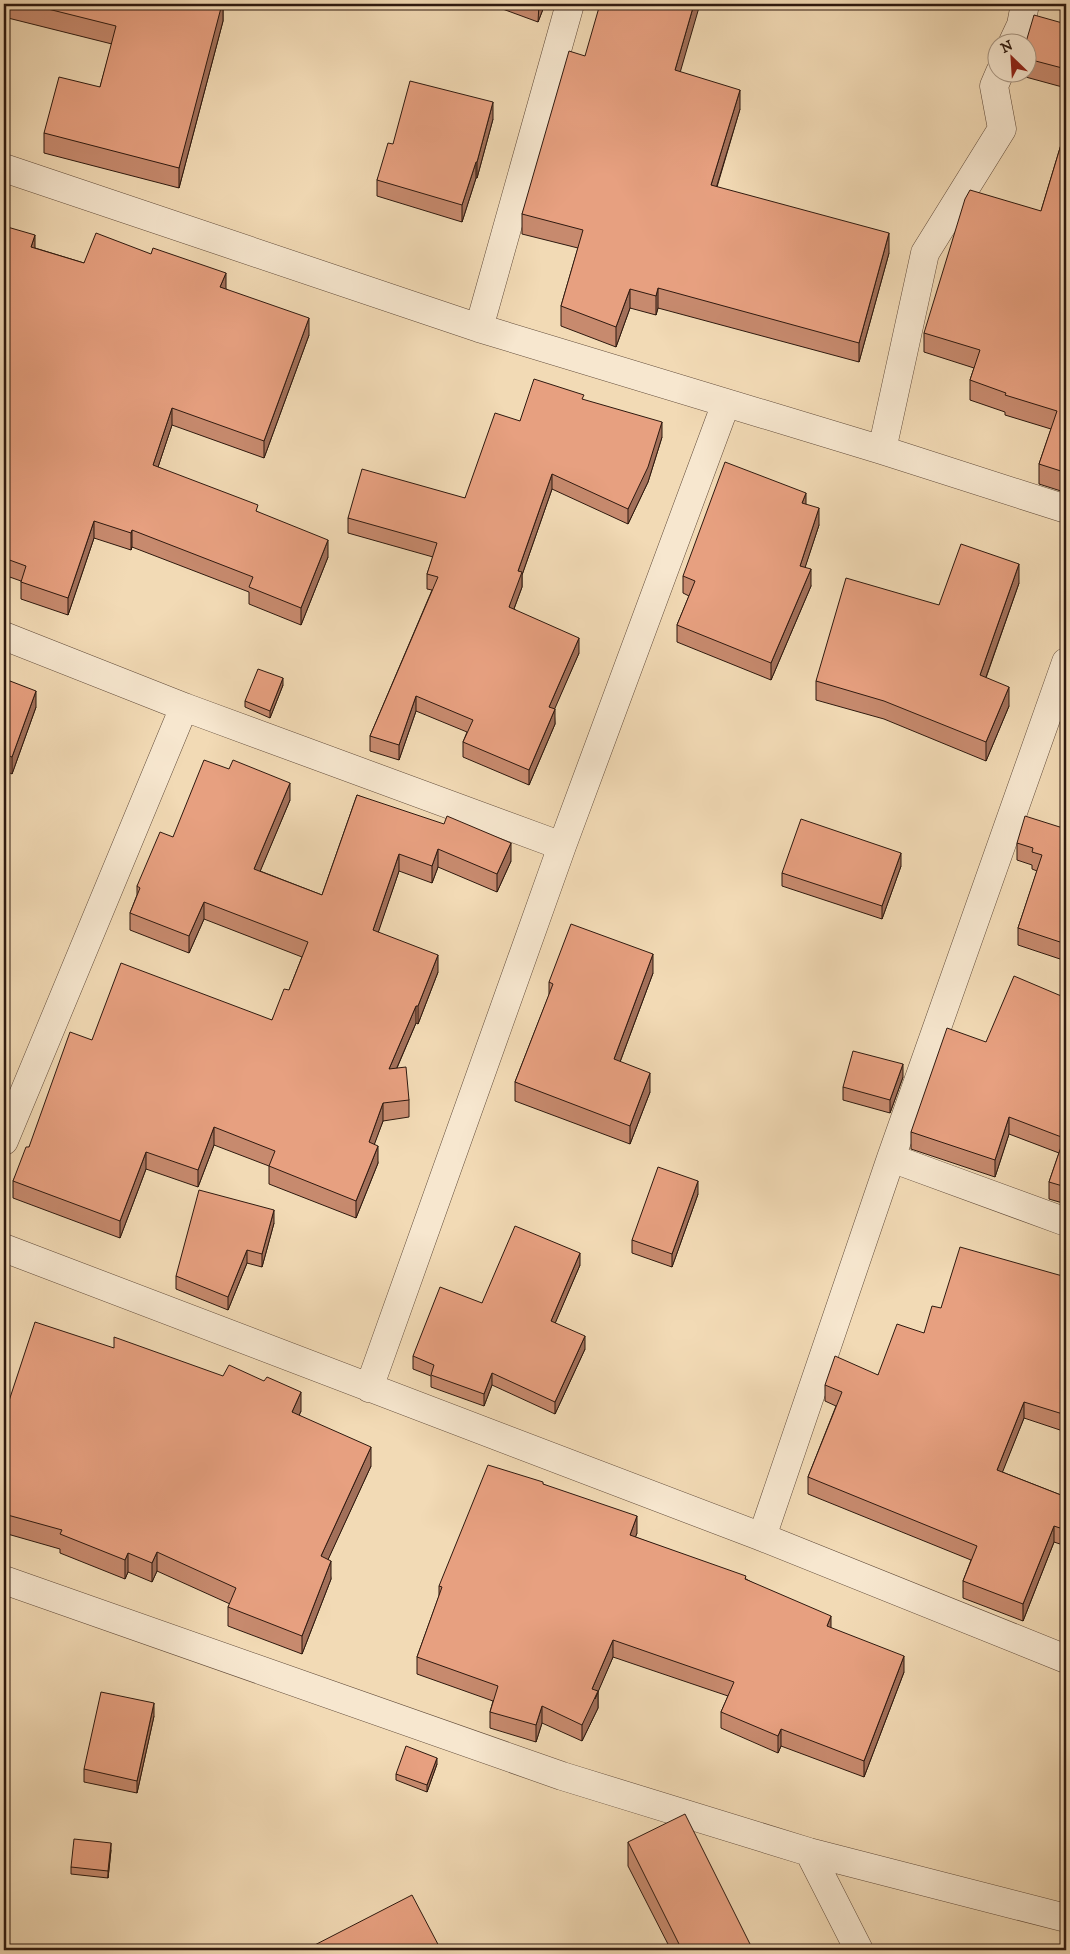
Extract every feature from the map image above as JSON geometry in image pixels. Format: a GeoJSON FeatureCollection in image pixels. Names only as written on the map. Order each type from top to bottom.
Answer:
{"type":"FeatureCollection","features":[{"type":"Feature","properties":{"kind":"street"},"geometry":{"type":"LineString","coordinates":[[479,328],[570,4]]}},
{"type":"Feature","properties":{"kind":"street"},"geometry":{"type":"LineString","coordinates":[[1017,32],[1025,4]]}},
{"type":"Feature","properties":{"kind":"street"},"geometry":{"type":"LineString","coordinates":[[882,450],[925,253],[1002,129],[994,86],[996,82]]}},
{"type":"Feature","properties":{"kind":"street"},"geometry":{"type":"LineString","coordinates":[[4,168],[479,328],[882,450],[1066,509]]}},
{"type":"Feature","properties":{"kind":"street"},"geometry":{"type":"LineString","coordinates":[[368,1388],[562,846],[726,402]]}},
{"type":"Feature","properties":{"kind":"street"},"geometry":{"type":"LineString","coordinates":[[4,636],[184,707],[562,846]]}},
{"type":"Feature","properties":{"kind":"street"},"geometry":{"type":"LineString","coordinates":[[762,1537],[891,1158],[1066,662]]}},
{"type":"Feature","properties":{"kind":"street"},"geometry":{"type":"LineString","coordinates":[[4,1141],[184,707]]}},
{"type":"Feature","properties":{"kind":"street"},"geometry":{"type":"LineString","coordinates":[[891,1158],[1066,1222]]}},
{"type":"Feature","properties":{"kind":"street"},"geometry":{"type":"LineString","coordinates":[[4,1248],[762,1537],[1066,1659]]}},
{"type":"Feature","properties":{"kind":"street"},"geometry":{"type":"LineString","coordinates":[[4,1580],[562,1776],[809,1852],[1066,1918]]}},
{"type":"Feature","properties":{"kind":"street"},"geometry":{"type":"LineString","coordinates":[[809,1852],[859,1950]]}},
{"type":"Feature","properties":{"kind":"building"},"geometry":{"type":"Polygon","coordinates":[[[28,4],[222,4],[179,168],[44,133],[59,77],[100,87],[116,26],[28,4]]]}},
{"type":"Feature","properties":{"kind":"building"},"geometry":{"type":"Polygon","coordinates":[[[600,4],[694,4],[675,70],[740,90],[711,185],[889,233],[859,343],[658,288],[656,296],[630,289],[616,327],[561,306],[583,230],[522,214],[569,51],[585,56],[600,4]]]}},
{"type":"Feature","properties":{"kind":"building"},"geometry":{"type":"Polygon","coordinates":[[[1034,15],[1066,24],[1066,69],[1038,62],[1038,32],[1029,32],[1034,15]]]}},
{"type":"Feature","properties":{"kind":"building"},"geometry":{"type":"Polygon","coordinates":[[[410,81],[493,102],[477,162],[462,205],[377,180],[388,143],[393,144],[410,81]]]}},
{"type":"Feature","properties":{"kind":"building"},"geometry":{"type":"Polygon","coordinates":[[[1066,128],[1066,465],[1064,472],[1039,464],[1057,411],[1005,395],[1006,393],[970,380],[980,350],[924,333],[965,199],[970,190],[1041,211],[1066,128]]]}},
{"type":"Feature","properties":{"kind":"building"},"geometry":{"type":"Polygon","coordinates":[[[4,226],[35,235],[31,247],[84,263],[96,233],[151,254],[153,248],[226,273],[220,287],[309,318],[264,441],[172,408],[153,465],[258,505],[256,511],[328,540],[301,608],[249,587],[253,577],[132,530],[131,533],[94,521],[68,598],[21,582],[26,566],[4,558],[4,226]]]}},
{"type":"Feature","properties":{"kind":"building"},"geometry":{"type":"Polygon","coordinates":[[[534,379],[584,395],[582,399],[662,422],[648,467],[628,509],[552,474],[518,571],[522,572],[509,607],[579,638],[549,707],[555,709],[529,770],[463,742],[473,720],[416,696],[399,745],[370,736],[438,577],[427,574],[437,543],[348,518],[362,469],[465,498],[495,413],[520,421],[534,379]]]}},
{"type":"Feature","properties":{"kind":"building"},"geometry":{"type":"Polygon","coordinates":[[[725,462],[806,493],[802,503],[819,508],[800,566],[811,569],[771,663],[677,625],[695,581],[683,576],[725,462]]]}},
{"type":"Feature","properties":{"kind":"building"},"geometry":{"type":"Polygon","coordinates":[[[961,544],[1019,564],[980,675],[1009,687],[986,742],[884,701],[816,681],[846,578],[939,605],[961,544]]]}},
{"type":"Feature","properties":{"kind":"building"},"geometry":{"type":"Polygon","coordinates":[[[258,669],[283,678],[270,711],[245,701],[258,669]]]}},
{"type":"Feature","properties":{"kind":"building"},"geometry":{"type":"Polygon","coordinates":[[[10,681],[36,691],[12,757],[4,754],[4,683],[8,685],[10,681]]]}},
{"type":"Feature","properties":{"kind":"building"},"geometry":{"type":"Polygon","coordinates":[[[204,760],[229,769],[233,760],[290,783],[254,869],[322,895],[357,795],[444,824],[447,816],[511,843],[497,874],[438,849],[432,866],[399,854],[373,930],[438,955],[418,1006],[416,1006],[389,1069],[406,1067],[409,1100],[383,1103],[369,1142],[378,1146],[356,1201],[269,1166],[275,1151],[214,1127],[198,1170],[146,1152],[120,1221],[13,1181],[26,1147],[29,1147],[70,1032],[92,1040],[121,963],[272,1020],[284,989],[289,990],[308,942],[204,902],[189,936],[130,913],[140,888],[137,886],[160,832],[173,837],[204,760]]]}},
{"type":"Feature","properties":{"kind":"building"},"geometry":{"type":"Polygon","coordinates":[[[1025,816],[1066,829],[1066,944],[1018,928],[1042,855],[1032,852],[1033,848],[1017,843],[1025,816]]]}},
{"type":"Feature","properties":{"kind":"building"},"geometry":{"type":"Polygon","coordinates":[[[801,819],[901,853],[882,906],[782,873],[801,819]]]}},
{"type":"Feature","properties":{"kind":"building"},"geometry":{"type":"Polygon","coordinates":[[[571,924],[653,954],[614,1059],[650,1073],[630,1126],[515,1082],[553,984],[549,982],[571,924]]]}},
{"type":"Feature","properties":{"kind":"building"},"geometry":{"type":"Polygon","coordinates":[[[1014,976],[1066,998],[1066,1187],[1049,1182],[1064,1138],[1009,1117],[995,1160],[911,1132],[947,1028],[986,1042],[1014,976]]]}},
{"type":"Feature","properties":{"kind":"building"},"geometry":{"type":"Polygon","coordinates":[[[853,1051],[903,1064],[890,1100],[843,1087],[853,1051]]]}},
{"type":"Feature","properties":{"kind":"building"},"geometry":{"type":"Polygon","coordinates":[[[658,1167],[698,1181],[672,1254],[632,1240],[658,1167]]]}},
{"type":"Feature","properties":{"kind":"building"},"geometry":{"type":"Polygon","coordinates":[[[199,1190],[274,1210],[262,1254],[247,1250],[228,1297],[176,1276],[199,1190]]]}},
{"type":"Feature","properties":{"kind":"building"},"geometry":{"type":"Polygon","coordinates":[[[515,1226],[580,1253],[551,1321],[585,1336],[555,1402],[492,1373],[484,1394],[431,1375],[434,1365],[413,1356],[440,1287],[482,1303],[515,1226]]]}},
{"type":"Feature","properties":{"kind":"building"},"geometry":{"type":"Polygon","coordinates":[[[960,1247],[1066,1277],[1066,1415],[1024,1402],[997,1470],[1066,1497],[1066,1530],[1054,1526],[1023,1604],[963,1581],[977,1546],[808,1477],[842,1392],[825,1385],[835,1356],[878,1375],[897,1324],[924,1333],[932,1306],[941,1308],[960,1247]]]}},
{"type":"Feature","properties":{"kind":"building"},"geometry":{"type":"Polygon","coordinates":[[[35,1322],[114,1348],[114,1337],[223,1376],[229,1365],[264,1381],[267,1377],[301,1392],[292,1412],[371,1447],[321,1556],[331,1561],[302,1636],[228,1607],[236,1588],[157,1552],[152,1563],[128,1553],[125,1560],[60,1534],[62,1530],[4,1514],[4,1416],[35,1322]]]}},
{"type":"Feature","properties":{"kind":"building"},"geometry":{"type":"Polygon","coordinates":[[[488,1465],[543,1482],[543,1484],[637,1516],[630,1535],[746,1576],[745,1579],[831,1616],[827,1626],[904,1656],[864,1761],[781,1729],[778,1736],[721,1712],[734,1682],[613,1640],[592,1689],[598,1691],[582,1725],[542,1706],[536,1725],[490,1712],[498,1686],[417,1657],[442,1587],[439,1586],[488,1465]]]}},
{"type":"Feature","properties":{"kind":"building"},"geometry":{"type":"Polygon","coordinates":[[[101,1692],[154,1703],[137,1781],[84,1769],[101,1692]]]}},
{"type":"Feature","properties":{"kind":"building"},"geometry":{"type":"Polygon","coordinates":[[[406,1746],[437,1758],[427,1785],[396,1774],[406,1746]]]}},
{"type":"Feature","properties":{"kind":"building"},"geometry":{"type":"Polygon","coordinates":[[[685,1814],[753,1950],[682,1950],[628,1842],[685,1814]]]}},
{"type":"Feature","properties":{"kind":"building"},"geometry":{"type":"Polygon","coordinates":[[[74,1839],[111,1843],[108,1871],[71,1867],[74,1839]]]}},
{"type":"Feature","properties":{"kind":"building"},"geometry":{"type":"Polygon","coordinates":[[[412,1895],[441,1950],[305,1950],[412,1895]]]}},
{"type":"Feature","properties":{"kind":"building"},"geometry":{"type":"Polygon","coordinates":[[[574,1945],[576,1950],[563,1950],[574,1945]]]}}]}
